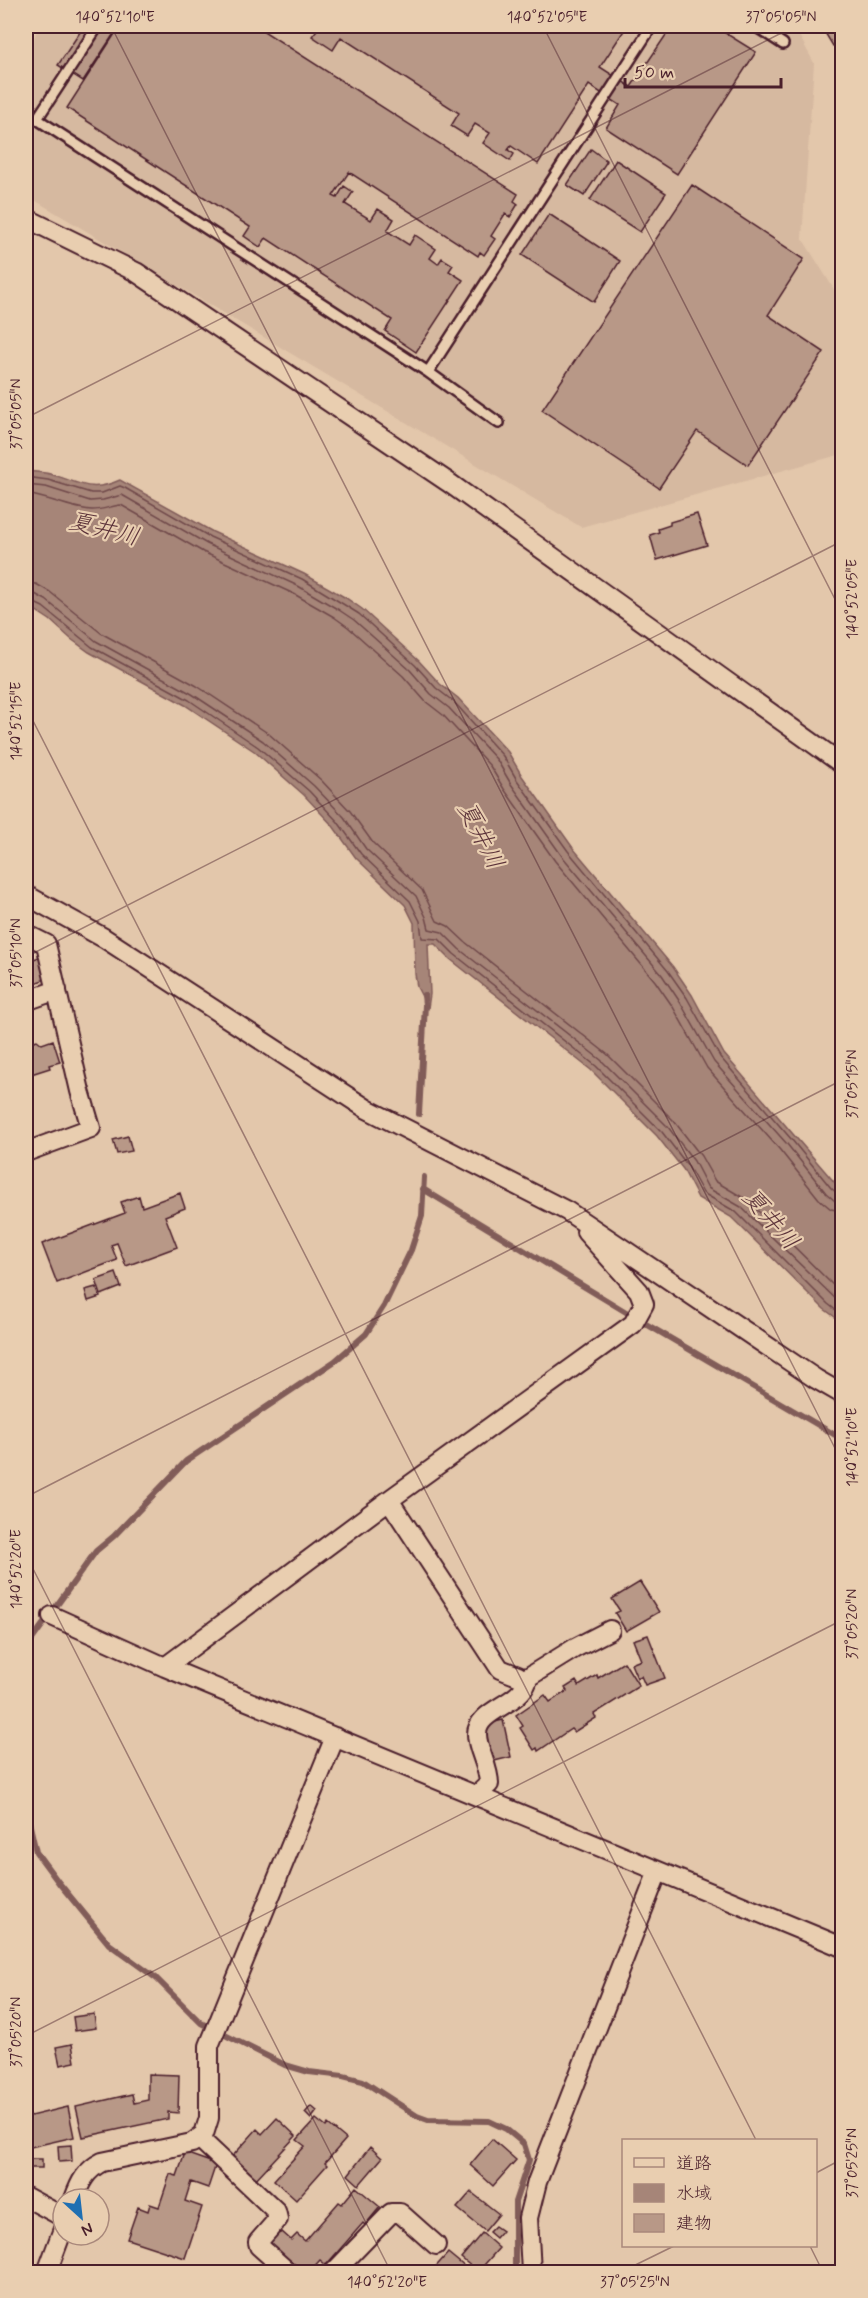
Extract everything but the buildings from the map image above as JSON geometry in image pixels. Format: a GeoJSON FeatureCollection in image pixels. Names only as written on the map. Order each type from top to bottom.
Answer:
{"type":"FeatureCollection","features":[{"type":"Feature","properties":{"kind":"street"},"geometry":{"type":"LineString","coordinates":[[26,218],[136,272],[448,483],[843,764]]}},
{"type":"Feature","properties":{"kind":"street"},"geometry":{"type":"LineString","coordinates":[[26,895],[104,938],[367,1109],[567,1210],[843,1394]]}},
{"type":"Feature","properties":{"kind":"street"},"geometry":{"type":"LineString","coordinates":[[26,934],[46,944],[80,1091],[91,1128],[26,1152]]}},
{"type":"Feature","properties":{"kind":"street"},"geometry":{"type":"LineString","coordinates":[[26,1001],[57,990]]}},
{"type":"Feature","properties":{"kind":"street"},"geometry":{"type":"LineString","coordinates":[[165,1666],[389,1500],[633,1324],[644,1304],[639,1291],[567,1210]]}},
{"type":"Feature","properties":{"kind":"street"},"geometry":{"type":"LineString","coordinates":[[389,1500],[500,1669],[525,1679]]}},
{"type":"Feature","properties":{"kind":"street"},"geometry":{"type":"LineString","coordinates":[[52,1616],[165,1666],[843,1947]]}},
{"type":"Feature","properties":{"kind":"street"},"geometry":{"type":"LineString","coordinates":[[525,1679],[575,1648],[610,1630]]}},
{"type":"Feature","properties":{"kind":"street"},"geometry":{"type":"LineString","coordinates":[[477,1795],[489,1784],[489,1773],[477,1736],[480,1723],[519,1696],[527,1682],[525,1679]]}},
{"type":"Feature","properties":{"kind":"street"},"geometry":{"type":"LineString","coordinates":[[79,2187],[93,2166],[102,2162],[192,2143],[200,2139],[204,2133],[209,2118],[209,2046],[335,1737]]}},
{"type":"Feature","properties":{"kind":"street"},"geometry":{"type":"LineString","coordinates":[[531,2272],[528,2218],[537,2182],[658,1871]]}},
{"type":"Feature","properties":{"kind":"street"},"geometry":{"type":"LineString","coordinates":[[200,2139],[276,2211],[278,2219],[258,2242],[259,2246],[288,2272]]}},
{"type":"Feature","properties":{"kind":"street"},"geometry":{"type":"LineString","coordinates":[[26,2197],[51,2211]]}},
{"type":"Feature","properties":{"kind":"street"},"geometry":{"type":"LineString","coordinates":[[334,2272],[391,2213],[400,2213],[436,2245]]}},
{"type":"Feature","properties":{"kind":"street"},"geometry":{"type":"LineString","coordinates":[[47,2272],[56,2247]]}},
{"type":"Feature","properties":{"kind":"lane"},"geometry":{"type":"LineString","coordinates":[[98,26],[37,119],[428,372],[499,423]]}},
{"type":"Feature","properties":{"kind":"lane"},"geometry":{"type":"LineString","coordinates":[[428,372],[652,26]]}},
{"type":"Feature","properties":{"kind":"lane"},"geometry":{"type":"LineString","coordinates":[[755,26],[783,44]]}},
{"type":"Feature","properties":{"kind":"shaded area"},"geometry":{"type":"Polygon","coordinates":[[[39,26],[794,26],[814,63],[802,238],[842,302],[842,454],[581,527],[26,195],[26,57],[39,26]]]}},
{"type":"Feature","properties":{"kind":"water","name":"夏井川"},"geometry":{"type":"Polygon","coordinates":[[[26,471],[50,474],[92,486],[120,480],[213,532],[304,574],[362,609],[419,661],[440,684],[458,698],[508,752],[522,776],[573,848],[673,967],[692,995],[724,1054],[842,1191],[842,1322],[824,1309],[731,1217],[698,1198],[683,1169],[657,1136],[591,1070],[450,959],[435,944],[428,944],[430,994],[428,1008],[417,987],[414,923],[405,905],[356,858],[333,826],[304,795],[254,751],[185,705],[89,652],[50,620],[26,604],[26,471]]]}},
{"type":"Feature","properties":{"kind":"waterway"},"geometry":{"type":"LineString","coordinates":[[419,1114],[424,995]]}},
{"type":"Feature","properties":{"kind":"waterway"},"geometry":{"type":"LineString","coordinates":[[26,1648],[96,1551],[114,1536],[186,1461],[335,1361],[366,1334],[384,1306],[411,1250],[422,1216],[424,1177]]}},
{"type":"Feature","properties":{"kind":"waterway"},"geometry":{"type":"LineString","coordinates":[[423,1189],[631,1315]]}},
{"type":"Feature","properties":{"kind":"waterway"},"geometry":{"type":"LineString","coordinates":[[646,1324],[842,1439]]}},
{"type":"Feature","properties":{"kind":"waterway"},"geometry":{"type":"LineString","coordinates":[[26,1809],[36,1852],[59,1883],[109,1944],[156,1978],[201,2023],[285,2065],[309,2072],[363,2081],[417,2116],[428,2120],[489,2121],[506,2129],[524,2144],[529,2160],[515,2202],[515,2272]]}}]}
